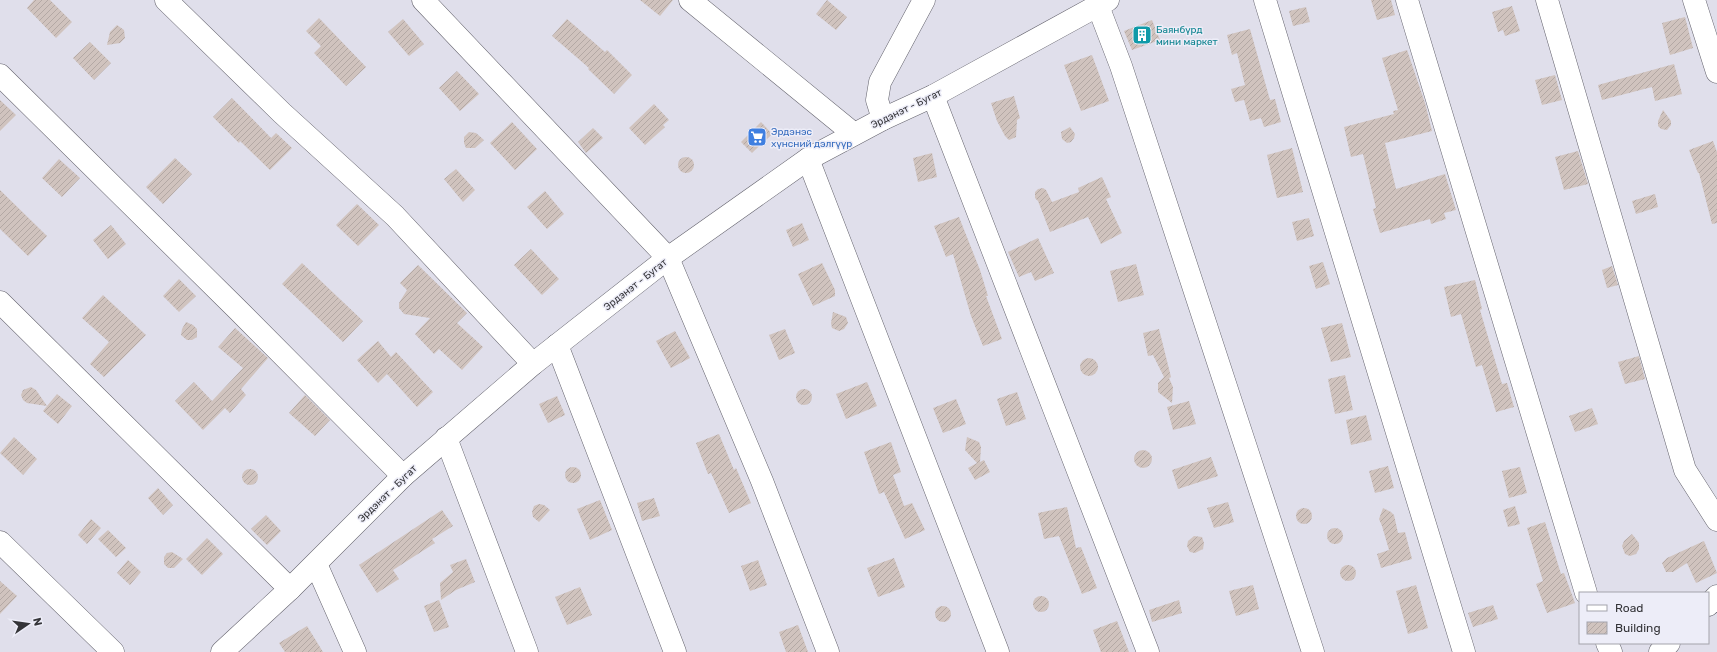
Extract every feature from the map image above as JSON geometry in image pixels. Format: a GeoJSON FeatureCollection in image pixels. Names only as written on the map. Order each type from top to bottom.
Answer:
{"type":"FeatureCollection","features":[{"type":"Feature","properties":{"kind":"street"},"geometry":{"type":"LineString","coordinates":[[166,0],[282,113],[395,216],[533,364]]}},
{"type":"Feature","properties":{"kind":"street"},"geometry":{"type":"LineString","coordinates":[[423,0],[668,258],[762,481],[828,652]]}},
{"type":"Feature","properties":{"kind":"street"},"geometry":{"type":"LineString","coordinates":[[690,0],[854,134]]}},
{"type":"Feature","properties":{"kind":"street"},"geometry":{"type":"LineString","coordinates":[[883,119],[877,100],[880,82],[924,0]]}},
{"type":"Feature","properties":{"kind":"street"},"geometry":{"type":"LineString","coordinates":[[1265,0],[1464,652]]}},
{"type":"Feature","properties":{"kind":"street"},"geometry":{"type":"LineString","coordinates":[[1407,0],[1586,592]]}},
{"type":"Feature","properties":{"kind":"street"},"geometry":{"type":"LineString","coordinates":[[1547,0],[1685,470],[1717,520]]}},
{"type":"Feature","properties":{"kind":"street"},"geometry":{"type":"LineString","coordinates":[[1694,0],[1717,72]]}},
{"type":"Feature","properties":{"kind":"street"},"geometry":{"type":"LineString","coordinates":[[1103,3],[1124,73],[1313,652]]}},
{"type":"Feature","properties":{"kind":"street","name":"Эрдэнэт - Бугат"},"geometry":{"type":"LineString","coordinates":[[222,652],[316,564],[403,476],[446,438],[533,364],[668,258],[808,159],[883,119],[933,96],[1103,3]]}},
{"type":"Feature","properties":{"kind":"street"},"geometry":{"type":"LineString","coordinates":[[0,75],[238,310],[403,476]]}},
{"type":"Feature","properties":{"kind":"street"},"geometry":{"type":"LineString","coordinates":[[933,96],[1148,652]]}},
{"type":"Feature","properties":{"kind":"street"},"geometry":{"type":"LineString","coordinates":[[808,159],[998,652]]}},
{"type":"Feature","properties":{"kind":"street"},"geometry":{"type":"LineString","coordinates":[[0,302],[290,589]]}},
{"type":"Feature","properties":{"kind":"street"},"geometry":{"type":"LineString","coordinates":[[557,345],[675,652]]}},
{"type":"Feature","properties":{"kind":"street"},"geometry":{"type":"LineString","coordinates":[[446,438],[527,652]]}},
{"type":"Feature","properties":{"kind":"street"},"geometry":{"type":"LineString","coordinates":[[0,542],[112,652]]}},
{"type":"Feature","properties":{"kind":"street"},"geometry":{"type":"LineString","coordinates":[[316,564],[355,652]]}},
{"type":"Feature","properties":{"kind":"street"},"geometry":{"type":"LineString","coordinates":[[1709,604],[1717,596]]}},
{"type":"Feature","properties":{"kind":"street"},"geometry":{"type":"LineString","coordinates":[[1660,652],[1668,644]]}},
{"type":"Feature","properties":{"kind":"building"},"geometry":{"type":"Polygon","coordinates":[[[34,0],[50,0],[72,22],[56,38],[27,8],[34,0]]]}},
{"type":"Feature","properties":{"kind":"building"},"geometry":{"type":"Polygon","coordinates":[[[640,0],[673,0],[660,16],[640,0]]]}},
{"type":"Feature","properties":{"kind":"building"},"geometry":{"type":"Polygon","coordinates":[[[827,0],[847,17],[836,30],[816,14],[827,0]]]}},
{"type":"Feature","properties":{"kind":"building"},"geometry":{"type":"Polygon","coordinates":[[[1371,0],[1391,0],[1395,15],[1377,20],[1371,0]]]}},
{"type":"Feature","properties":{"kind":"building"},"geometry":{"type":"Polygon","coordinates":[[[1512,6],[1520,31],[1505,36],[1503,30],[1498,32],[1492,12],[1512,6]]]}},
{"type":"Feature","properties":{"kind":"building"},"geometry":{"type":"Polygon","coordinates":[[[1306,7],[1310,22],[1293,26],[1289,11],[1306,7]]]}},
{"type":"Feature","properties":{"kind":"building"},"geometry":{"type":"Polygon","coordinates":[[[1685,17],[1693,48],[1670,55],[1662,23],[1685,17]]]}},
{"type":"Feature","properties":{"kind":"building"},"geometry":{"type":"Polygon","coordinates":[[[319,18],[366,67],[346,86],[314,53],[321,46],[306,31],[319,18]]]}},
{"type":"Feature","properties":{"kind":"building"},"geometry":{"type":"Polygon","coordinates":[[[403,19],[424,44],[409,56],[388,32],[403,19]]]}},
{"type":"Feature","properties":{"kind":"building"},"geometry":{"type":"Polygon","coordinates":[[[567,19],[605,52],[607,50],[632,75],[614,94],[588,69],[589,68],[552,36],[567,19]]]}},
{"type":"Feature","properties":{"kind":"building","name":"Баянбүрд мини маркет"},"geometry":{"type":"Polygon","coordinates":[[[1152,20],[1160,40],[1132,50],[1124,31],[1152,20]]]}},
{"type":"Feature","properties":{"kind":"building"},"geometry":{"type":"Polygon","coordinates":[[[117,25],[124,30],[125,38],[120,43],[107,45],[110,32],[117,25]]]}},
{"type":"Feature","properties":{"kind":"building"},"geometry":{"type":"Polygon","coordinates":[[[1250,29],[1270,100],[1275,99],[1281,122],[1264,127],[1261,118],[1250,121],[1244,100],[1235,102],[1231,89],[1245,85],[1237,53],[1232,55],[1227,35],[1250,29]]]}},
{"type":"Feature","properties":{"kind":"building"},"geometry":{"type":"Polygon","coordinates":[[[90,42],[111,63],[94,80],[73,58],[90,42]]]}},
{"type":"Feature","properties":{"kind":"building"},"geometry":{"type":"Polygon","coordinates":[[[1407,50],[1425,103],[1432,131],[1385,143],[1396,189],[1445,174],[1456,210],[1444,213],[1446,219],[1431,224],[1430,219],[1380,233],[1373,209],[1376,208],[1363,154],[1351,157],[1344,127],[1394,114],[1393,111],[1398,110],[1382,58],[1407,50]]]}},
{"type":"Feature","properties":{"kind":"building"},"geometry":{"type":"Polygon","coordinates":[[[1092,55],[1109,101],[1081,111],[1064,65],[1092,55]]]}},
{"type":"Feature","properties":{"kind":"building"},"geometry":{"type":"Polygon","coordinates":[[[1674,64],[1682,94],[1655,101],[1652,87],[1602,100],[1598,85],[1674,64]]]}},
{"type":"Feature","properties":{"kind":"building"},"geometry":{"type":"Polygon","coordinates":[[[457,71],[479,94],[460,111],[439,88],[457,71]]]}},
{"type":"Feature","properties":{"kind":"building"},"geometry":{"type":"Polygon","coordinates":[[[1555,75],[1562,100],[1542,105],[1535,80],[1555,75]]]}},
{"type":"Feature","properties":{"kind":"building"},"geometry":{"type":"Polygon","coordinates":[[[1014,96],[1020,118],[1017,120],[1016,137],[1009,140],[1005,136],[997,121],[991,103],[1014,96]]]}},
{"type":"Feature","properties":{"kind":"building"},"geometry":{"type":"Polygon","coordinates":[[[232,98],[271,138],[276,133],[292,148],[270,170],[240,141],[239,143],[213,117],[232,98]]]}},
{"type":"Feature","properties":{"kind":"building"},"geometry":{"type":"Polygon","coordinates":[[[0,100],[16,115],[0,131],[0,100]]]}},
{"type":"Feature","properties":{"kind":"building"},"geometry":{"type":"Polygon","coordinates":[[[654,104],[669,120],[663,125],[665,127],[645,145],[629,128],[654,104]]]}},
{"type":"Feature","properties":{"kind":"building"},"geometry":{"type":"Polygon","coordinates":[[[1663,110],[1671,121],[1671,125],[1667,130],[1661,129],[1658,126],[1658,121],[1663,110]]]}},
{"type":"Feature","properties":{"kind":"building"},"geometry":{"type":"Polygon","coordinates":[[[512,122],[537,149],[515,170],[490,143],[512,122]]]}},
{"type":"Feature","properties":{"kind":"building"},"geometry":{"type":"Polygon","coordinates":[[[761,122],[772,134],[752,153],[741,142],[761,122]]]}},
{"type":"Feature","properties":{"kind":"building"},"geometry":{"type":"Polygon","coordinates":[[[1070,127],[1075,134],[1071,142],[1067,143],[1062,139],[1061,132],[1070,127]]]}},
{"type":"Feature","properties":{"kind":"building"},"geometry":{"type":"Polygon","coordinates":[[[593,128],[603,138],[586,153],[578,142],[593,128]]]}},
{"type":"Feature","properties":{"kind":"building"},"geometry":{"type":"Polygon","coordinates":[[[469,132],[476,133],[484,140],[475,148],[466,148],[464,143],[464,137],[469,132]]]}},
{"type":"Feature","properties":{"kind":"building"},"geometry":{"type":"Polygon","coordinates":[[[1713,141],[1717,152],[1717,223],[1712,224],[1699,173],[1689,150],[1713,141]]]}},
{"type":"Feature","properties":{"kind":"building"},"geometry":{"type":"Polygon","coordinates":[[[1292,148],[1303,192],[1277,198],[1267,155],[1292,148]]]}},
{"type":"Feature","properties":{"kind":"building"},"geometry":{"type":"Polygon","coordinates":[[[1578,151],[1588,184],[1564,190],[1555,157],[1578,151]]]}},
{"type":"Feature","properties":{"kind":"building"},"geometry":{"type":"Polygon","coordinates":[[[932,153],[937,177],[918,182],[913,158],[932,153]]]}},
{"type":"Feature","properties":{"kind":"building"},"geometry":{"type":"Polygon","coordinates":[[[683,157],[689,157],[694,162],[692,171],[689,173],[683,173],[678,168],[678,162],[683,157]]]}},
{"type":"Feature","properties":{"kind":"building"},"geometry":{"type":"Polygon","coordinates":[[[175,158],[192,174],[163,204],[146,187],[175,158]]]}},
{"type":"Feature","properties":{"kind":"building"},"geometry":{"type":"Polygon","coordinates":[[[59,159],[80,178],[62,197],[42,178],[59,159]]]}},
{"type":"Feature","properties":{"kind":"building"},"geometry":{"type":"Polygon","coordinates":[[[456,169],[475,190],[463,202],[444,179],[456,169]]]}},
{"type":"Feature","properties":{"kind":"building"},"geometry":{"type":"Polygon","coordinates":[[[1102,177],[1111,197],[1106,199],[1122,233],[1101,244],[1088,217],[1050,232],[1038,201],[1035,198],[1035,192],[1038,189],[1043,188],[1046,190],[1052,202],[1079,192],[1078,188],[1102,177]]]}},
{"type":"Feature","properties":{"kind":"building"},"geometry":{"type":"Polygon","coordinates":[[[0,190],[47,236],[28,256],[0,229],[0,190]]]}},
{"type":"Feature","properties":{"kind":"building"},"geometry":{"type":"Polygon","coordinates":[[[545,191],[564,214],[547,229],[527,207],[545,191]]]}},
{"type":"Feature","properties":{"kind":"building"},"geometry":{"type":"Polygon","coordinates":[[[1655,194],[1658,207],[1636,214],[1632,201],[1655,194]]]}},
{"type":"Feature","properties":{"kind":"building"},"geometry":{"type":"Polygon","coordinates":[[[357,204],[379,225],[358,246],[336,225],[357,204]]]}},
{"type":"Feature","properties":{"kind":"building"},"geometry":{"type":"Polygon","coordinates":[[[959,217],[980,270],[988,296],[986,296],[1002,339],[983,346],[971,316],[953,254],[946,257],[934,226],[959,217]]]}},
{"type":"Feature","properties":{"kind":"building"},"geometry":{"type":"Polygon","coordinates":[[[1309,218],[1314,236],[1297,241],[1292,222],[1309,218]]]}},
{"type":"Feature","properties":{"kind":"building"},"geometry":{"type":"Polygon","coordinates":[[[802,223],[809,240],[793,247],[786,230],[802,223]]]}},
{"type":"Feature","properties":{"kind":"building"},"geometry":{"type":"Polygon","coordinates":[[[111,225],[126,244],[108,259],[93,240],[111,225]]]}},
{"type":"Feature","properties":{"kind":"building"},"geometry":{"type":"Polygon","coordinates":[[[1038,238],[1054,273],[1035,281],[1031,272],[1019,277],[1008,252],[1038,238]]]}},
{"type":"Feature","properties":{"kind":"building"},"geometry":{"type":"Polygon","coordinates":[[[531,249],[559,279],[542,295],[514,265],[531,249]]]}},
{"type":"Feature","properties":{"kind":"building"},"geometry":{"type":"Polygon","coordinates":[[[1323,262],[1330,284],[1316,289],[1309,266],[1323,262]]]}},
{"type":"Feature","properties":{"kind":"building"},"geometry":{"type":"Polygon","coordinates":[[[302,263],[363,321],[343,342],[282,284],[302,263]]]}},
{"type":"Feature","properties":{"kind":"building"},"geometry":{"type":"Polygon","coordinates":[[[822,263],[835,290],[835,296],[813,306],[798,274],[822,263]]]}},
{"type":"Feature","properties":{"kind":"building"},"geometry":{"type":"Polygon","coordinates":[[[1136,264],[1144,295],[1118,302],[1110,271],[1136,264]]]}},
{"type":"Feature","properties":{"kind":"building"},"geometry":{"type":"Polygon","coordinates":[[[418,265],[467,313],[457,323],[483,347],[462,370],[439,349],[434,354],[415,334],[430,318],[404,314],[399,308],[399,303],[407,290],[400,283],[418,265]]]}},
{"type":"Feature","properties":{"kind":"building"},"geometry":{"type":"Polygon","coordinates":[[[1612,266],[1618,285],[1607,288],[1602,270],[1612,266]]]}},
{"type":"Feature","properties":{"kind":"building"},"geometry":{"type":"Polygon","coordinates":[[[179,279],[196,296],[179,312],[163,296],[179,279]]]}},
{"type":"Feature","properties":{"kind":"building"},"geometry":{"type":"Polygon","coordinates":[[[1475,280],[1482,309],[1480,310],[1502,384],[1507,383],[1514,407],[1496,412],[1482,365],[1476,367],[1461,314],[1451,317],[1444,287],[1475,280]]]}},
{"type":"Feature","properties":{"kind":"building"},"geometry":{"type":"Polygon","coordinates":[[[103,295],[146,335],[104,377],[90,364],[109,342],[82,318],[103,295]]]}},
{"type":"Feature","properties":{"kind":"building"},"geometry":{"type":"Polygon","coordinates":[[[833,312],[846,317],[848,323],[844,329],[839,331],[832,328],[831,323],[833,312]]]}},
{"type":"Feature","properties":{"kind":"building"},"geometry":{"type":"Polygon","coordinates":[[[186,322],[193,325],[197,329],[197,337],[192,340],[187,340],[181,335],[182,329],[186,322]]]}},
{"type":"Feature","properties":{"kind":"building"},"geometry":{"type":"Polygon","coordinates":[[[1342,323],[1351,357],[1331,362],[1321,328],[1342,323]]]}},
{"type":"Feature","properties":{"kind":"building"},"geometry":{"type":"Polygon","coordinates":[[[235,328],[268,358],[241,389],[246,395],[230,413],[225,408],[203,430],[175,401],[194,382],[212,401],[243,368],[218,347],[235,328]]]}},
{"type":"Feature","properties":{"kind":"building"},"geometry":{"type":"Polygon","coordinates":[[[785,329],[795,353],[779,360],[769,335],[785,329]]]}},
{"type":"Feature","properties":{"kind":"building"},"geometry":{"type":"Polygon","coordinates":[[[1159,329],[1171,377],[1169,378],[1173,387],[1172,403],[1158,392],[1158,383],[1164,377],[1153,355],[1148,356],[1143,333],[1159,329]]]}},
{"type":"Feature","properties":{"kind":"building"},"geometry":{"type":"Polygon","coordinates":[[[675,331],[690,358],[671,368],[656,341],[675,331]]]}},
{"type":"Feature","properties":{"kind":"building"},"geometry":{"type":"Polygon","coordinates":[[[378,341],[391,357],[396,352],[433,392],[417,407],[387,374],[378,383],[357,360],[378,341]]]}},
{"type":"Feature","properties":{"kind":"building"},"geometry":{"type":"Polygon","coordinates":[[[1639,356],[1645,379],[1625,384],[1618,362],[1639,356]]]}},
{"type":"Feature","properties":{"kind":"building"},"geometry":{"type":"Polygon","coordinates":[[[1089,358],[1095,361],[1098,367],[1095,373],[1089,376],[1083,373],[1080,367],[1083,361],[1089,358]]]}},
{"type":"Feature","properties":{"kind":"building"},"geometry":{"type":"Polygon","coordinates":[[[1345,375],[1353,410],[1335,414],[1328,379],[1345,375]]]}},
{"type":"Feature","properties":{"kind":"building"},"geometry":{"type":"Polygon","coordinates":[[[867,382],[877,406],[846,419],[836,394],[867,382]]]}},
{"type":"Feature","properties":{"kind":"building"},"geometry":{"type":"Polygon","coordinates":[[[31,387],[36,390],[47,406],[27,403],[23,400],[21,395],[23,390],[31,387]]]}},
{"type":"Feature","properties":{"kind":"building"},"geometry":{"type":"Polygon","coordinates":[[[801,389],[807,389],[812,394],[810,403],[807,405],[801,405],[796,400],[796,394],[801,389]]]}},
{"type":"Feature","properties":{"kind":"building"},"geometry":{"type":"Polygon","coordinates":[[[1017,392],[1026,419],[1006,426],[997,399],[1017,392]]]}},
{"type":"Feature","properties":{"kind":"building"},"geometry":{"type":"Polygon","coordinates":[[[57,394],[72,406],[58,424],[43,411],[57,394]]]}},
{"type":"Feature","properties":{"kind":"building"},"geometry":{"type":"Polygon","coordinates":[[[305,395],[330,420],[315,436],[289,413],[305,395]]]}},
{"type":"Feature","properties":{"kind":"building"},"geometry":{"type":"Polygon","coordinates":[[[557,396],[565,415],[548,423],[539,404],[557,396]]]}},
{"type":"Feature","properties":{"kind":"building"},"geometry":{"type":"Polygon","coordinates":[[[956,399],[966,424],[943,433],[933,408],[956,399]]]}},
{"type":"Feature","properties":{"kind":"building"},"geometry":{"type":"Polygon","coordinates":[[[1189,401],[1196,424],[1173,430],[1167,407],[1189,401]]]}},
{"type":"Feature","properties":{"kind":"building"},"geometry":{"type":"Polygon","coordinates":[[[1592,408],[1598,424],[1575,432],[1569,416],[1592,408]]]}},
{"type":"Feature","properties":{"kind":"building"},"geometry":{"type":"Polygon","coordinates":[[[1366,415],[1372,440],[1351,445],[1346,420],[1366,415]]]}},
{"type":"Feature","properties":{"kind":"building"},"geometry":{"type":"Polygon","coordinates":[[[719,434],[734,470],[736,468],[751,503],[729,513],[711,473],[708,474],[696,443],[719,434]]]}},
{"type":"Feature","properties":{"kind":"building"},"geometry":{"type":"Polygon","coordinates":[[[14,437],[37,459],[23,475],[0,453],[14,437]]]}},
{"type":"Feature","properties":{"kind":"building"},"geometry":{"type":"Polygon","coordinates":[[[967,437],[979,442],[981,447],[980,462],[984,460],[990,472],[975,480],[968,468],[977,463],[965,450],[967,437]]]}},
{"type":"Feature","properties":{"kind":"building"},"geometry":{"type":"Polygon","coordinates":[[[891,442],[901,472],[893,475],[904,506],[912,503],[925,530],[905,539],[884,492],[879,494],[864,452],[891,442]]]}},
{"type":"Feature","properties":{"kind":"building"},"geometry":{"type":"Polygon","coordinates":[[[1143,450],[1149,453],[1152,459],[1149,465],[1143,468],[1137,465],[1134,459],[1137,453],[1143,450]]]}},
{"type":"Feature","properties":{"kind":"building"},"geometry":{"type":"Polygon","coordinates":[[[1211,457],[1218,476],[1178,489],[1172,470],[1211,457]]]}},
{"type":"Feature","properties":{"kind":"building"},"geometry":{"type":"Polygon","coordinates":[[[1388,466],[1394,488],[1375,493],[1369,471],[1388,466]]]}},
{"type":"Feature","properties":{"kind":"building"},"geometry":{"type":"Polygon","coordinates":[[[570,467],[576,467],[581,472],[579,481],[576,483],[570,483],[565,478],[565,472],[570,467]]]}},
{"type":"Feature","properties":{"kind":"building"},"geometry":{"type":"Polygon","coordinates":[[[1520,467],[1527,493],[1509,498],[1502,471],[1520,467]]]}},
{"type":"Feature","properties":{"kind":"building"},"geometry":{"type":"Polygon","coordinates":[[[247,469],[253,469],[258,474],[256,483],[253,485],[247,485],[242,480],[242,474],[247,469]]]}},
{"type":"Feature","properties":{"kind":"building"},"geometry":{"type":"Polygon","coordinates":[[[158,488],[173,505],[163,515],[148,498],[158,488]]]}},
{"type":"Feature","properties":{"kind":"building"},"geometry":{"type":"Polygon","coordinates":[[[654,498],[660,516],[642,521],[637,503],[654,498]]]}},
{"type":"Feature","properties":{"kind":"building"},"geometry":{"type":"Polygon","coordinates":[[[600,500],[612,530],[590,540],[577,509],[600,500]]]}},
{"type":"Feature","properties":{"kind":"building"},"geometry":{"type":"Polygon","coordinates":[[[1228,502],[1234,522],[1214,528],[1207,508],[1228,502]]]}},
{"type":"Feature","properties":{"kind":"building"},"geometry":{"type":"Polygon","coordinates":[[[539,504],[544,505],[550,510],[539,522],[533,517],[532,512],[534,506],[539,504]]]}},
{"type":"Feature","properties":{"kind":"building"},"geometry":{"type":"Polygon","coordinates":[[[1515,506],[1520,524],[1508,527],[1503,510],[1515,506]]]}},
{"type":"Feature","properties":{"kind":"building"},"geometry":{"type":"Polygon","coordinates":[[[1067,507],[1076,548],[1081,547],[1097,588],[1082,594],[1059,536],[1044,539],[1038,513],[1067,507]]]}},
{"type":"Feature","properties":{"kind":"building"},"geometry":{"type":"Polygon","coordinates":[[[1304,508],[1311,513],[1312,516],[1307,523],[1304,524],[1297,519],[1296,516],[1301,509],[1304,508]]]}},
{"type":"Feature","properties":{"kind":"building"},"geometry":{"type":"Polygon","coordinates":[[[1383,508],[1394,515],[1398,533],[1405,532],[1412,559],[1381,568],[1377,554],[1389,550],[1379,519],[1383,508]]]}},
{"type":"Feature","properties":{"kind":"building"},"geometry":{"type":"Polygon","coordinates":[[[442,510],[453,526],[432,539],[435,543],[393,570],[399,579],[377,593],[359,565],[442,510]]]}},
{"type":"Feature","properties":{"kind":"building"},"geometry":{"type":"Polygon","coordinates":[[[266,515],[281,531],[267,545],[251,529],[266,515]]]}},
{"type":"Feature","properties":{"kind":"building"},"geometry":{"type":"Polygon","coordinates":[[[91,519],[101,528],[87,544],[78,535],[91,519]]]}},
{"type":"Feature","properties":{"kind":"building"},"geometry":{"type":"Polygon","coordinates":[[[1545,522],[1561,574],[1564,573],[1575,603],[1547,613],[1536,584],[1543,581],[1527,528],[1545,522]]]}},
{"type":"Feature","properties":{"kind":"building"},"geometry":{"type":"Polygon","coordinates":[[[1335,528],[1342,533],[1343,536],[1338,543],[1335,544],[1328,539],[1327,536],[1332,529],[1335,528]]]}},
{"type":"Feature","properties":{"kind":"building"},"geometry":{"type":"Polygon","coordinates":[[[108,530],[126,548],[116,557],[98,539],[108,530]]]}},
{"type":"Feature","properties":{"kind":"building"},"geometry":{"type":"Polygon","coordinates":[[[1632,534],[1639,543],[1639,549],[1636,554],[1630,556],[1625,554],[1622,546],[1624,541],[1632,534]]]}},
{"type":"Feature","properties":{"kind":"building"},"geometry":{"type":"Polygon","coordinates":[[[1194,536],[1202,537],[1204,543],[1203,549],[1195,553],[1190,552],[1187,546],[1188,541],[1194,536]]]}},
{"type":"Feature","properties":{"kind":"building"},"geometry":{"type":"Polygon","coordinates":[[[207,538],[223,554],[202,575],[186,559],[207,538]]]}},
{"type":"Feature","properties":{"kind":"building"},"geometry":{"type":"Polygon","coordinates":[[[1704,541],[1717,573],[1696,583],[1687,563],[1673,572],[1666,572],[1662,563],[1667,558],[1704,541]]]}},
{"type":"Feature","properties":{"kind":"building"},"geometry":{"type":"Polygon","coordinates":[[[172,552],[183,559],[174,568],[168,568],[164,564],[164,557],[167,553],[172,552]]]}},
{"type":"Feature","properties":{"kind":"building"},"geometry":{"type":"Polygon","coordinates":[[[894,558],[905,587],[878,597],[867,568],[894,558]]]}},
{"type":"Feature","properties":{"kind":"building"},"geometry":{"type":"Polygon","coordinates":[[[466,559],[475,582],[456,590],[441,600],[440,583],[453,572],[450,565],[466,559]]]}},
{"type":"Feature","properties":{"kind":"building"},"geometry":{"type":"Polygon","coordinates":[[[128,560],[141,572],[130,585],[117,573],[128,560]]]}},
{"type":"Feature","properties":{"kind":"building"},"geometry":{"type":"Polygon","coordinates":[[[758,560],[767,585],[750,591],[741,566],[758,560]]]}},
{"type":"Feature","properties":{"kind":"building"},"geometry":{"type":"Polygon","coordinates":[[[1345,565],[1351,565],[1356,570],[1354,579],[1351,581],[1345,581],[1340,576],[1340,570],[1345,565]]]}},
{"type":"Feature","properties":{"kind":"building"},"geometry":{"type":"Polygon","coordinates":[[[0,581],[17,596],[0,614],[0,581]]]}},
{"type":"Feature","properties":{"kind":"building"},"geometry":{"type":"Polygon","coordinates":[[[1253,585],[1259,609],[1236,616],[1229,591],[1253,585]]]}},
{"type":"Feature","properties":{"kind":"building"},"geometry":{"type":"Polygon","coordinates":[[[1416,585],[1428,628],[1408,634],[1396,591],[1416,585]]]}},
{"type":"Feature","properties":{"kind":"building"},"geometry":{"type":"Polygon","coordinates":[[[580,587],[592,615],[567,625],[555,597],[580,587]]]}},
{"type":"Feature","properties":{"kind":"building"},"geometry":{"type":"Polygon","coordinates":[[[1038,596],[1044,596],[1049,601],[1047,610],[1044,612],[1038,612],[1033,607],[1033,601],[1038,596]]]}},
{"type":"Feature","properties":{"kind":"building"},"geometry":{"type":"Polygon","coordinates":[[[439,600],[449,627],[434,632],[424,606],[439,600]]]}},
{"type":"Feature","properties":{"kind":"building"},"geometry":{"type":"Polygon","coordinates":[[[1179,600],[1182,613],[1152,622],[1149,610],[1179,600]]]}},
{"type":"Feature","properties":{"kind":"building"},"geometry":{"type":"Polygon","coordinates":[[[1493,605],[1498,619],[1473,627],[1468,613],[1493,605]]]}},
{"type":"Feature","properties":{"kind":"building"},"geometry":{"type":"Polygon","coordinates":[[[940,606],[946,606],[951,611],[949,620],[946,622],[940,622],[935,617],[935,611],[940,606]]]}},
{"type":"Feature","properties":{"kind":"building"},"geometry":{"type":"Polygon","coordinates":[[[1117,621],[1129,652],[1101,652],[1093,630],[1117,621]]]}},
{"type":"Feature","properties":{"kind":"building"},"geometry":{"type":"Polygon","coordinates":[[[798,625],[808,652],[786,652],[779,632],[798,625]]]}},
{"type":"Feature","properties":{"kind":"building"},"geometry":{"type":"Polygon","coordinates":[[[307,626],[323,652],[285,652],[279,643],[307,626]]]}},
{"type":"Feature","properties":{"kind":"place","name":"Баянбүрд мини маркет"},"geometry":{"type":"Point","coordinates":[1142,35]}},
{"type":"Feature","properties":{"kind":"place","name":"Эрдэнэс хүнсний дэлгүүр"},"geometry":{"type":"Point","coordinates":[757,137]}}]}
